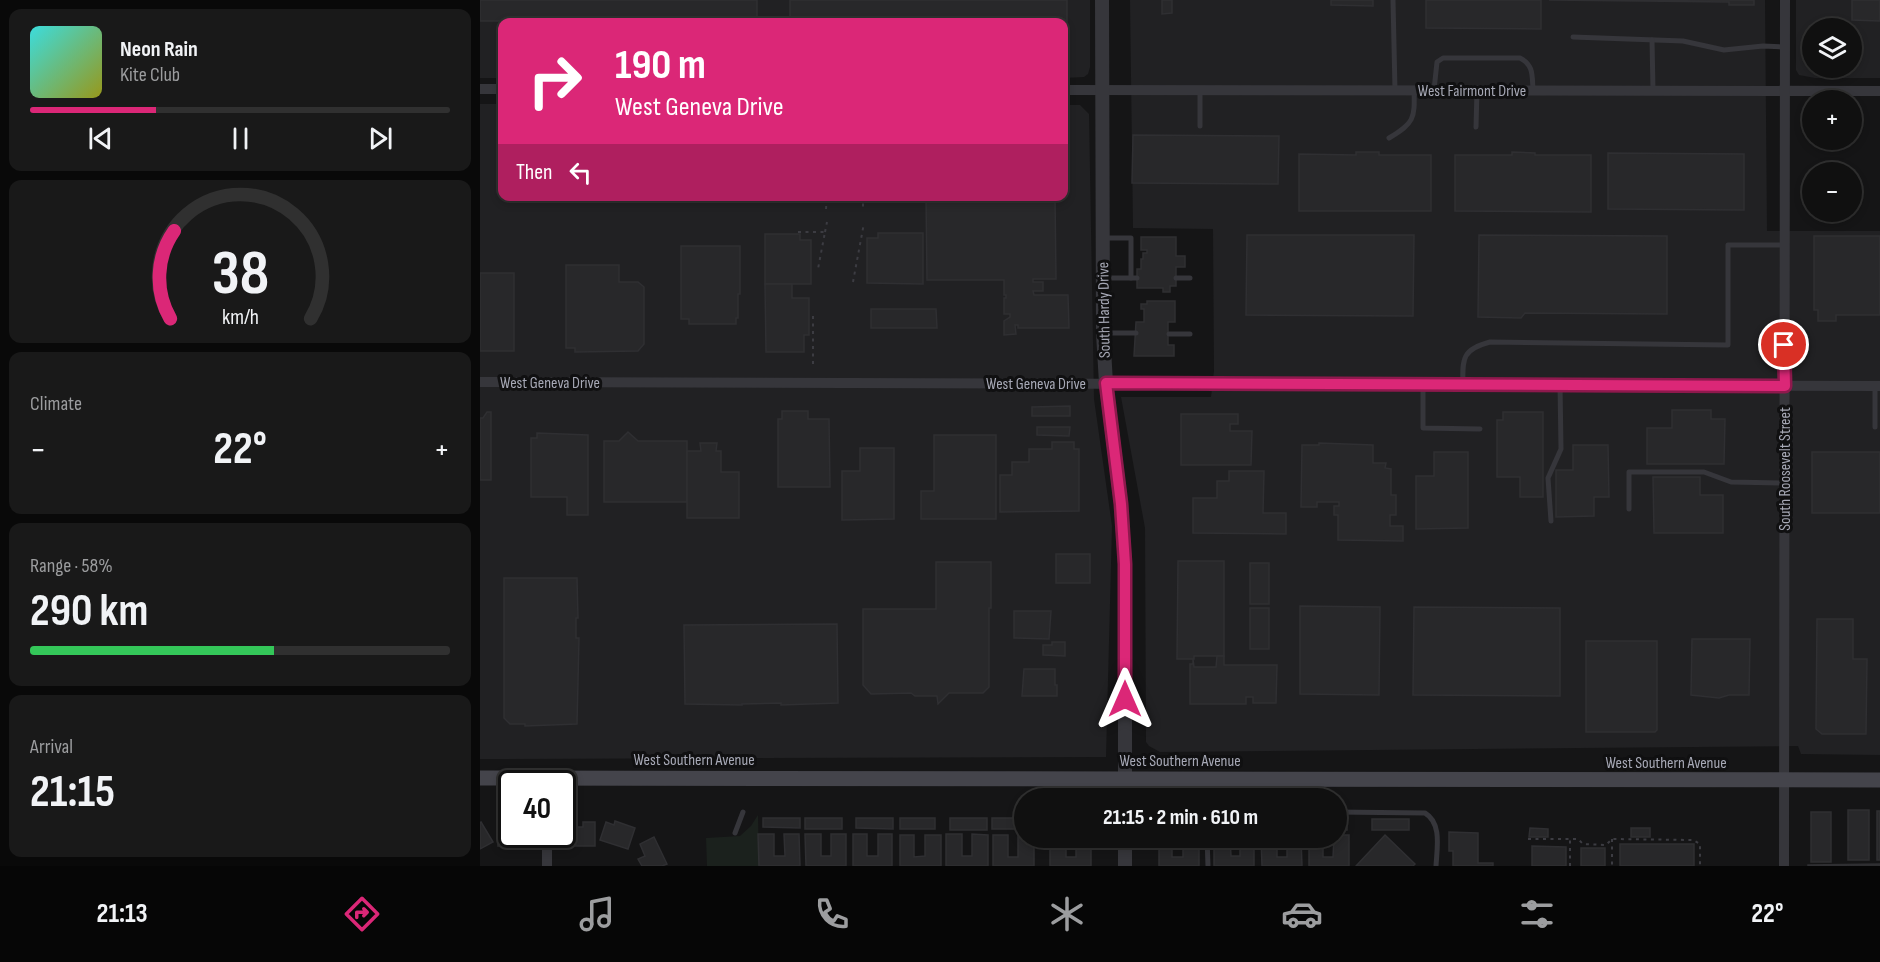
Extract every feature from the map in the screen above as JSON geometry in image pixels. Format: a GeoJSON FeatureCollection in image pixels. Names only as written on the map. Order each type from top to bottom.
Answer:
{"type":"FeatureCollection","features":[{"type":"Feature","properties":{"kind":"main road","name":"West Southern Avenue"},"geometry":{"type":"LineString","coordinates":[[480,778],[498,779]]}},
{"type":"Feature","properties":{"kind":"main road","name":"West Southern Avenue"},"geometry":{"type":"LineString","coordinates":[[576,780],[1125,778],[1880,780]]}},
{"type":"Feature","properties":{"kind":"street","name":"South Hardy Drive"},"geometry":{"type":"LineString","coordinates":[[1102,0],[1102,333],[1121,504],[1125,564],[1125,788]]}},
{"type":"Feature","properties":{"kind":"street","name":"South Roosevelt Street"},"geometry":{"type":"LineString","coordinates":[[1784,866],[1785,0]]}},
{"type":"Feature","properties":{"kind":"street"},"geometry":{"type":"LineString","coordinates":[[480,89],[498,89]]}},
{"type":"Feature","properties":{"kind":"street","name":"West Fairmont Drive"},"geometry":{"type":"LineString","coordinates":[[1068,90],[1880,91]]}},
{"type":"Feature","properties":{"kind":"street","name":"West Geneva Drive"},"geometry":{"type":"LineString","coordinates":[[480,382],[1878,386]]}},
{"type":"Feature","properties":{"kind":"street"},"geometry":{"type":"LineString","coordinates":[[547,848],[547,866]]}},
{"type":"Feature","properties":{"kind":"street"},"geometry":{"type":"LineString","coordinates":[[1125,848],[1125,866]]}},
{"type":"Feature","properties":{"kind":"lane"},"geometry":{"type":"LineString","coordinates":[[1393,0],[1395,90]]}},
{"type":"Feature","properties":{"kind":"lane"},"geometry":{"type":"LineString","coordinates":[[1573,37],[1683,41],[1724,50],[1785,46]]}},
{"type":"Feature","properties":{"kind":"lane"},"geometry":{"type":"LineString","coordinates":[[1652,40],[1653,90]]}},
{"type":"Feature","properties":{"kind":"lane"},"geometry":{"type":"LineString","coordinates":[[1434,90],[1437,62],[1443,58],[1520,58],[1528,61],[1532,68],[1533,90]]}},
{"type":"Feature","properties":{"kind":"lane"},"geometry":{"type":"LineString","coordinates":[[1200,90],[1200,126]]}},
{"type":"Feature","properties":{"kind":"lane"},"geometry":{"type":"LineString","coordinates":[[1389,138],[1409,126],[1414,116],[1414,90]]}},
{"type":"Feature","properties":{"kind":"lane"},"geometry":{"type":"LineString","coordinates":[[1476,127],[1477,90]]}},
{"type":"Feature","properties":{"kind":"lane"},"geometry":{"type":"LineString","coordinates":[[1102,238],[1131,238],[1134,278],[1102,278]]}},
{"type":"Feature","properties":{"kind":"lane"},"geometry":{"type":"LineString","coordinates":[[1463,384],[1463,358],[1478,345],[1490,342],[1728,345],[1728,245],[1785,245]]}},
{"type":"Feature","properties":{"kind":"lane"},"geometry":{"type":"LineString","coordinates":[[1176,278],[1190,278]]}},
{"type":"Feature","properties":{"kind":"lane"},"geometry":{"type":"LineString","coordinates":[[1102,333],[1136,333]]}},
{"type":"Feature","properties":{"kind":"lane"},"geometry":{"type":"LineString","coordinates":[[1169,334],[1190,334]]}},
{"type":"Feature","properties":{"kind":"lane"},"geometry":{"type":"LineString","coordinates":[[1423,384],[1423,428],[1480,429]]}},
{"type":"Feature","properties":{"kind":"lane"},"geometry":{"type":"LineString","coordinates":[[1551,521],[1548,478],[1561,449],[1560,384]]}},
{"type":"Feature","properties":{"kind":"lane"},"geometry":{"type":"LineString","coordinates":[[1875,428],[1878,386]]}},
{"type":"Feature","properties":{"kind":"lane"},"geometry":{"type":"LineString","coordinates":[[1629,509],[1629,472],[1704,472],[1731,482],[1784,483]]}},
{"type":"Feature","properties":{"kind":"lane"},"geometry":{"type":"LineString","coordinates":[[735,833],[743,812]]}},
{"type":"Feature","properties":{"kind":"lane"},"geometry":{"type":"LineString","coordinates":[[1347,812],[1425,813],[1432,817],[1437,828],[1436,866]]}},
{"type":"Feature","properties":{"kind":"lane"},"geometry":{"type":"LineString","coordinates":[[1207,848],[1208,866]]}},
{"type":"Feature","properties":{"kind":"path"},"geometry":{"type":"LineString","coordinates":[[826,209],[827,201]]}},
{"type":"Feature","properties":{"kind":"path"},"geometry":{"type":"LineString","coordinates":[[863,201],[863,209]]}},
{"type":"Feature","properties":{"kind":"path"},"geometry":{"type":"LineString","coordinates":[[818,268],[827,222]]}},
{"type":"Feature","properties":{"kind":"path"},"geometry":{"type":"LineString","coordinates":[[853,282],[864,223]]}},
{"type":"Feature","properties":{"kind":"path"},"geometry":{"type":"LineString","coordinates":[[798,232],[825,232]]}},
{"type":"Feature","properties":{"kind":"path"},"geometry":{"type":"LineString","coordinates":[[813,316],[813,368]]}},
{"type":"Feature","properties":{"kind":"path"},"geometry":{"type":"LineString","coordinates":[[1528,839],[1578,839],[1583,844],[1606,845],[1612,839],[1693,840],[1700,844],[1700,866]]}},
{"type":"Feature","properties":{"kind":"path"},"geometry":{"type":"LineString","coordinates":[[1570,839],[1570,866]]}},
{"type":"Feature","properties":{"kind":"path"},"geometry":{"type":"LineString","coordinates":[[1612,839],[1612,866]]}},
{"type":"Feature","properties":{"kind":"shaded area"},"geometry":{"type":"Polygon","coordinates":[[[480,0],[1090,0],[1090,67],[1088,74],[1084,77],[1068,78],[1068,18],[498,18],[498,78],[480,78],[480,0]]]}},
{"type":"Feature","properties":{"kind":"shaded area"},"geometry":{"type":"Polygon","coordinates":[[[1130,0],[1765,0],[1767,231],[1880,231],[1880,755],[1801,754],[1798,746],[1160,752],[1149,746],[1146,742],[1145,528],[1121,397],[1211,397],[1214,371],[1213,229],[1133,228],[1130,0]]]}},
{"type":"Feature","properties":{"kind":"shaded area"},"geometry":{"type":"Polygon","coordinates":[[[1796,0],[1880,0],[1880,78],[1862,78],[1862,18],[1802,18],[1802,76],[1796,70],[1796,0]]]}},
{"type":"Feature","properties":{"kind":"shaded area"},"geometry":{"type":"Polygon","coordinates":[[[480,104],[498,104],[498,201],[1068,201],[1068,105],[1080,105],[1089,114],[1094,399],[1112,526],[1106,757],[480,759],[480,104]]]}},
{"type":"Feature","properties":{"kind":"shaded area"},"geometry":{"type":"Polygon","coordinates":[[[758,815],[759,866],[707,866],[706,838],[740,836],[751,826],[758,815]]]}},
{"type":"Feature","properties":{"kind":"building"},"geometry":{"type":"Polygon","coordinates":[[[480,0],[757,0],[757,18],[498,18],[498,21],[480,21],[480,0]]]}},
{"type":"Feature","properties":{"kind":"building"},"geometry":{"type":"Polygon","coordinates":[[[790,0],[1067,0],[1067,18],[790,18],[790,0]]]}},
{"type":"Feature","properties":{"kind":"building"},"geometry":{"type":"Polygon","coordinates":[[[1162,0],[1172,0],[1172,13],[1162,14],[1162,0]]]}},
{"type":"Feature","properties":{"kind":"building"},"geometry":{"type":"Polygon","coordinates":[[[1331,0],[1373,0],[1373,6],[1331,5],[1331,0]]]}},
{"type":"Feature","properties":{"kind":"building"},"geometry":{"type":"Polygon","coordinates":[[[1426,0],[1541,0],[1541,29],[1426,28],[1426,0]]]}},
{"type":"Feature","properties":{"kind":"building"},"geometry":{"type":"Polygon","coordinates":[[[1549,0],[1754,0],[1754,5],[1729,5],[1729,2],[1549,0]]]}},
{"type":"Feature","properties":{"kind":"building"},"geometry":{"type":"Polygon","coordinates":[[[1852,0],[1880,0],[1880,21],[1852,18],[1852,0]]]}},
{"type":"Feature","properties":{"kind":"building"},"geometry":{"type":"Polygon","coordinates":[[[1133,135],[1279,136],[1278,184],[1132,183],[1133,135]]]}},
{"type":"Feature","properties":{"kind":"building"},"geometry":{"type":"Polygon","coordinates":[[[1356,152],[1379,152],[1379,155],[1431,155],[1431,211],[1299,211],[1299,154],[1356,155],[1356,152]]]}},
{"type":"Feature","properties":{"kind":"building"},"geometry":{"type":"Polygon","coordinates":[[[1512,152],[1535,153],[1535,155],[1591,155],[1591,212],[1455,211],[1455,155],[1512,155],[1512,152]]]}},
{"type":"Feature","properties":{"kind":"building"},"geometry":{"type":"Polygon","coordinates":[[[1608,153],[1744,154],[1744,210],[1608,209],[1608,153]]]}},
{"type":"Feature","properties":{"kind":"building"},"geometry":{"type":"Polygon","coordinates":[[[603,201],[682,201],[682,202],[603,201]]]}},
{"type":"Feature","properties":{"kind":"building"},"geometry":{"type":"Polygon","coordinates":[[[682,201],[738,201],[738,202],[682,201]]]}},
{"type":"Feature","properties":{"kind":"building"},"geometry":{"type":"Polygon","coordinates":[[[926,201],[1055,201],[1056,279],[1033,279],[1033,282],[1043,282],[1043,291],[1033,291],[1034,295],[1068,295],[1069,328],[1018,328],[1018,325],[1015,325],[1016,334],[1004,335],[1004,321],[1010,317],[1010,314],[1004,314],[1006,295],[1004,295],[1004,280],[927,280],[926,201]]]}},
{"type":"Feature","properties":{"kind":"building"},"geometry":{"type":"Polygon","coordinates":[[[878,233],[923,233],[923,284],[867,283],[867,238],[878,238],[878,233]]]}},
{"type":"Feature","properties":{"kind":"building"},"geometry":{"type":"Polygon","coordinates":[[[765,234],[800,234],[800,240],[811,240],[811,284],[765,284],[765,234]]]}},
{"type":"Feature","properties":{"kind":"building"},"geometry":{"type":"Polygon","coordinates":[[[1247,235],[1414,235],[1413,316],[1246,315],[1247,235]]]}},
{"type":"Feature","properties":{"kind":"building"},"geometry":{"type":"Polygon","coordinates":[[[1479,235],[1667,236],[1667,314],[1525,313],[1521,318],[1478,317],[1479,235]]]}},
{"type":"Feature","properties":{"kind":"building"},"geometry":{"type":"Polygon","coordinates":[[[1814,236],[1880,236],[1880,315],[1836,315],[1836,321],[1818,321],[1818,310],[1814,310],[1814,236]]]}},
{"type":"Feature","properties":{"kind":"building"},"geometry":{"type":"Polygon","coordinates":[[[1141,237],[1176,237],[1176,256],[1185,256],[1185,267],[1176,267],[1176,286],[1170,286],[1170,292],[1163,292],[1163,288],[1137,288],[1137,269],[1141,269],[1143,253],[1147,253],[1147,250],[1141,250],[1141,237]]]}},
{"type":"Feature","properties":{"kind":"building"},"geometry":{"type":"Polygon","coordinates":[[[681,246],[740,246],[740,294],[738,294],[736,324],[689,324],[689,319],[681,319],[681,246]]]}},
{"type":"Feature","properties":{"kind":"building"},"geometry":{"type":"Polygon","coordinates":[[[566,265],[619,265],[619,282],[638,282],[644,287],[644,344],[638,351],[575,352],[575,348],[566,348],[566,265]]]}},
{"type":"Feature","properties":{"kind":"building"},"geometry":{"type":"Polygon","coordinates":[[[480,273],[514,273],[514,351],[480,351],[480,273]]]}},
{"type":"Feature","properties":{"kind":"building"},"geometry":{"type":"Polygon","coordinates":[[[765,284],[792,284],[792,298],[809,298],[809,335],[804,335],[804,352],[766,352],[765,284]]]}},
{"type":"Feature","properties":{"kind":"building"},"geometry":{"type":"Polygon","coordinates":[[[1147,301],[1175,301],[1175,322],[1168,322],[1168,345],[1174,345],[1174,356],[1134,356],[1136,322],[1144,322],[1144,309],[1141,309],[1141,304],[1147,304],[1147,301]]]}},
{"type":"Feature","properties":{"kind":"building"},"geometry":{"type":"Polygon","coordinates":[[[871,309],[936,309],[937,328],[871,328],[871,309]]]}},
{"type":"Feature","properties":{"kind":"building"},"geometry":{"type":"Polygon","coordinates":[[[1070,406],[1070,416],[1032,416],[1032,407],[1070,406]]]}},
{"type":"Feature","properties":{"kind":"building"},"geometry":{"type":"Polygon","coordinates":[[[1672,410],[1711,410],[1711,419],[1725,419],[1724,464],[1647,464],[1647,428],[1672,428],[1672,410]]]}},
{"type":"Feature","properties":{"kind":"building"},"geometry":{"type":"Polygon","coordinates":[[[782,411],[808,411],[808,419],[829,419],[830,487],[778,487],[778,419],[782,419],[782,411]]]}},
{"type":"Feature","properties":{"kind":"building"},"geometry":{"type":"Polygon","coordinates":[[[487,412],[491,412],[491,480],[480,480],[480,418],[483,418],[487,412]]]}},
{"type":"Feature","properties":{"kind":"building"},"geometry":{"type":"Polygon","coordinates":[[[1503,412],[1543,412],[1543,497],[1520,497],[1520,477],[1497,477],[1497,420],[1503,420],[1503,412]]]}},
{"type":"Feature","properties":{"kind":"building"},"geometry":{"type":"Polygon","coordinates":[[[1181,414],[1238,414],[1238,424],[1230,424],[1230,431],[1252,431],[1251,465],[1181,465],[1181,414]]]}},
{"type":"Feature","properties":{"kind":"building"},"geometry":{"type":"Polygon","coordinates":[[[1037,427],[1070,427],[1069,436],[1037,435],[1037,427]]]}},
{"type":"Feature","properties":{"kind":"building"},"geometry":{"type":"Polygon","coordinates":[[[628,432],[638,441],[687,441],[687,502],[604,502],[604,441],[619,441],[628,432]]]}},
{"type":"Feature","properties":{"kind":"building"},"geometry":{"type":"Polygon","coordinates":[[[537,433],[588,435],[588,515],[567,515],[567,497],[531,497],[531,438],[537,438],[537,433]]]}},
{"type":"Feature","properties":{"kind":"building"},"geometry":{"type":"Polygon","coordinates":[[[934,435],[996,435],[996,519],[921,519],[921,491],[934,491],[934,435]]]}},
{"type":"Feature","properties":{"kind":"building"},"geometry":{"type":"Polygon","coordinates":[[[1052,442],[1074,442],[1074,449],[1079,449],[1079,511],[1000,512],[1000,475],[1012,475],[1012,462],[1029,462],[1029,449],[1052,449],[1052,442]]]}},
{"type":"Feature","properties":{"kind":"building"},"geometry":{"type":"Polygon","coordinates":[[[700,443],[717,443],[716,451],[721,451],[721,472],[739,472],[739,518],[687,518],[687,451],[701,451],[700,443]]]}},
{"type":"Feature","properties":{"kind":"building"},"geometry":{"type":"Polygon","coordinates":[[[1319,443],[1373,445],[1373,463],[1386,463],[1385,468],[1391,469],[1391,495],[1396,495],[1396,515],[1390,515],[1390,526],[1403,526],[1403,541],[1338,540],[1338,515],[1334,515],[1334,506],[1339,506],[1339,502],[1317,502],[1317,507],[1301,507],[1302,445],[1319,445],[1319,443]]]}},
{"type":"Feature","properties":{"kind":"building"},"geometry":{"type":"Polygon","coordinates":[[[1573,445],[1608,445],[1609,497],[1594,497],[1594,516],[1556,517],[1556,470],[1573,470],[1573,445]]]}},
{"type":"Feature","properties":{"kind":"building"},"geometry":{"type":"Polygon","coordinates":[[[860,448],[894,448],[894,519],[842,520],[842,471],[860,471],[860,448]]]}},
{"type":"Feature","properties":{"kind":"building"},"geometry":{"type":"Polygon","coordinates":[[[1434,452],[1468,452],[1468,528],[1416,529],[1416,476],[1434,476],[1434,452]]]}},
{"type":"Feature","properties":{"kind":"building"},"geometry":{"type":"Polygon","coordinates":[[[1812,452],[1880,452],[1880,513],[1812,513],[1812,452]]]}},
{"type":"Feature","properties":{"kind":"building"},"geometry":{"type":"Polygon","coordinates":[[[1229,471],[1264,471],[1263,513],[1286,513],[1286,534],[1193,533],[1193,498],[1217,498],[1217,481],[1229,481],[1229,471]]]}},
{"type":"Feature","properties":{"kind":"building"},"geometry":{"type":"Polygon","coordinates":[[[1653,477],[1700,477],[1700,495],[1723,495],[1723,533],[1654,533],[1653,477]]]}},
{"type":"Feature","properties":{"kind":"building"},"geometry":{"type":"Polygon","coordinates":[[[1056,554],[1090,554],[1090,583],[1056,583],[1056,554]]]}},
{"type":"Feature","properties":{"kind":"building"},"geometry":{"type":"Polygon","coordinates":[[[1178,561],[1224,561],[1224,656],[1194,656],[1194,659],[1177,659],[1178,561]]]}},
{"type":"Feature","properties":{"kind":"building"},"geometry":{"type":"Polygon","coordinates":[[[936,562],[991,562],[989,687],[983,693],[949,693],[938,704],[937,696],[915,696],[911,693],[871,694],[863,685],[863,609],[936,609],[936,562]]]}},
{"type":"Feature","properties":{"kind":"building"},"geometry":{"type":"Polygon","coordinates":[[[1250,563],[1269,563],[1269,604],[1250,604],[1250,563]]]}},
{"type":"Feature","properties":{"kind":"building"},"geometry":{"type":"Polygon","coordinates":[[[504,578],[577,578],[576,638],[579,638],[577,724],[525,726],[525,724],[510,724],[504,718],[504,578]]]}},
{"type":"Feature","properties":{"kind":"building"},"geometry":{"type":"Polygon","coordinates":[[[1300,606],[1380,607],[1379,695],[1300,694],[1300,606]]]}},
{"type":"Feature","properties":{"kind":"building"},"geometry":{"type":"Polygon","coordinates":[[[1414,607],[1560,608],[1560,696],[1413,695],[1414,607]]]}},
{"type":"Feature","properties":{"kind":"building"},"geometry":{"type":"Polygon","coordinates":[[[1250,608],[1269,608],[1269,649],[1250,649],[1250,608]]]}},
{"type":"Feature","properties":{"kind":"building"},"geometry":{"type":"Polygon","coordinates":[[[1014,611],[1051,611],[1049,639],[1014,638],[1014,611]]]}},
{"type":"Feature","properties":{"kind":"building"},"geometry":{"type":"Polygon","coordinates":[[[1817,619],[1853,619],[1853,659],[1867,659],[1866,734],[1822,734],[1816,729],[1817,619]]]}},
{"type":"Feature","properties":{"kind":"building"},"geometry":{"type":"Polygon","coordinates":[[[837,624],[838,703],[685,704],[684,625],[837,624]]]}},
{"type":"Feature","properties":{"kind":"building"},"geometry":{"type":"Polygon","coordinates":[[[1692,639],[1750,639],[1749,695],[1729,695],[1719,698],[1691,695],[1692,639]]]}},
{"type":"Feature","properties":{"kind":"building"},"geometry":{"type":"Polygon","coordinates":[[[1586,641],[1657,641],[1657,730],[1655,732],[1586,732],[1586,641]]]}},
{"type":"Feature","properties":{"kind":"building"},"geometry":{"type":"Polygon","coordinates":[[[1052,642],[1065,642],[1065,656],[1043,655],[1043,645],[1052,645],[1052,642]]]}},
{"type":"Feature","properties":{"kind":"building"},"geometry":{"type":"Polygon","coordinates":[[[1217,656],[1224,656],[1224,665],[1277,665],[1276,703],[1253,703],[1253,697],[1246,697],[1246,704],[1190,704],[1190,664],[1193,664],[1193,659],[1194,667],[1216,667],[1217,656]]]}},
{"type":"Feature","properties":{"kind":"building"},"geometry":{"type":"Polygon","coordinates":[[[1024,669],[1055,669],[1057,696],[1022,696],[1024,669]]]}},
{"type":"Feature","properties":{"kind":"building"},"geometry":{"type":"Polygon","coordinates":[[[1848,810],[1869,810],[1869,860],[1848,860],[1848,810]]]}},
{"type":"Feature","properties":{"kind":"building"},"geometry":{"type":"Polygon","coordinates":[[[1877,811],[1880,811],[1880,860],[1877,860],[1877,811]]]}},
{"type":"Feature","properties":{"kind":"building"},"geometry":{"type":"Polygon","coordinates":[[[1811,812],[1831,812],[1831,862],[1811,862],[1811,812]]]}},
{"type":"Feature","properties":{"kind":"building"},"geometry":{"type":"Polygon","coordinates":[[[763,818],[800,818],[800,828],[763,827],[763,818]]]}},
{"type":"Feature","properties":{"kind":"building"},"geometry":{"type":"Polygon","coordinates":[[[805,818],[842,818],[842,829],[805,829],[805,818]]]}},
{"type":"Feature","properties":{"kind":"building"},"geometry":{"type":"Polygon","coordinates":[[[856,818],[893,818],[893,829],[856,828],[856,818]]]}},
{"type":"Feature","properties":{"kind":"building"},"geometry":{"type":"Polygon","coordinates":[[[900,818],[935,818],[935,829],[900,829],[900,818]]]}},
{"type":"Feature","properties":{"kind":"building"},"geometry":{"type":"Polygon","coordinates":[[[950,818],[987,818],[987,830],[950,830],[950,818]]]}},
{"type":"Feature","properties":{"kind":"building"},"geometry":{"type":"Polygon","coordinates":[[[992,818],[1014,818],[1014,829],[992,829],[992,818]]]}},
{"type":"Feature","properties":{"kind":"building"},"geometry":{"type":"Polygon","coordinates":[[[1372,819],[1409,819],[1409,830],[1372,830],[1372,819]]]}},
{"type":"Feature","properties":{"kind":"building"},"geometry":{"type":"Polygon","coordinates":[[[615,821],[635,828],[628,849],[600,840],[606,822],[614,825],[615,821]]]}},
{"type":"Feature","properties":{"kind":"building"},"geometry":{"type":"Polygon","coordinates":[[[583,822],[595,822],[595,846],[576,846],[576,827],[583,827],[583,822]]]}},
{"type":"Feature","properties":{"kind":"building"},"geometry":{"type":"Polygon","coordinates":[[[480,823],[493,842],[480,849],[480,823]]]}},
{"type":"Feature","properties":{"kind":"building"},"geometry":{"type":"Polygon","coordinates":[[[1530,828],[1548,829],[1548,837],[1529,837],[1530,828]]]}},
{"type":"Feature","properties":{"kind":"building"},"geometry":{"type":"Polygon","coordinates":[[[1631,828],[1650,828],[1650,837],[1631,837],[1631,828]]]}},
{"type":"Feature","properties":{"kind":"building"},"geometry":{"type":"Polygon","coordinates":[[[1449,832],[1478,833],[1478,863],[1493,863],[1493,866],[1453,866],[1453,851],[1449,851],[1449,832]]]}},
{"type":"Feature","properties":{"kind":"building"},"geometry":{"type":"Polygon","coordinates":[[[758,834],[774,834],[774,856],[785,856],[784,834],[799,834],[800,866],[759,866],[758,834]]]}},
{"type":"Feature","properties":{"kind":"building"},"geometry":{"type":"Polygon","coordinates":[[[805,834],[821,834],[821,856],[831,856],[831,834],[846,834],[846,866],[806,866],[805,834]]]}},
{"type":"Feature","properties":{"kind":"building"},"geometry":{"type":"Polygon","coordinates":[[[853,834],[867,834],[867,856],[878,856],[878,834],[892,834],[892,866],[853,866],[853,834]]]}},
{"type":"Feature","properties":{"kind":"building"},"geometry":{"type":"Polygon","coordinates":[[[946,834],[962,834],[962,856],[972,856],[972,834],[988,835],[988,866],[946,866],[946,834]]]}},
{"type":"Feature","properties":{"kind":"building"},"geometry":{"type":"Polygon","coordinates":[[[900,835],[914,835],[914,857],[925,856],[925,835],[941,835],[941,866],[900,866],[900,835]]]}},
{"type":"Feature","properties":{"kind":"building"},"geometry":{"type":"Polygon","coordinates":[[[993,835],[1008,835],[1008,857],[1018,857],[1018,848],[1034,848],[1034,866],[993,866],[993,835]]]}},
{"type":"Feature","properties":{"kind":"building"},"geometry":{"type":"Polygon","coordinates":[[[1347,835],[1349,835],[1349,866],[1309,866],[1309,848],[1323,848],[1323,857],[1333,857],[1333,848],[1347,848],[1347,835]]]}},
{"type":"Feature","properties":{"kind":"building"},"geometry":{"type":"Polygon","coordinates":[[[1385,835],[1415,864],[1413,866],[1356,866],[1385,835]]]}},
{"type":"Feature","properties":{"kind":"building"},"geometry":{"type":"Polygon","coordinates":[[[654,837],[667,864],[642,866],[638,859],[645,856],[640,844],[654,837]]]}},
{"type":"Feature","properties":{"kind":"building"},"geometry":{"type":"Polygon","coordinates":[[[1620,844],[1694,844],[1694,866],[1620,866],[1620,844]]]}},
{"type":"Feature","properties":{"kind":"building"},"geometry":{"type":"Polygon","coordinates":[[[1532,846],[1566,847],[1566,866],[1532,866],[1532,846]]]}},
{"type":"Feature","properties":{"kind":"building"},"geometry":{"type":"Polygon","coordinates":[[[1050,848],[1066,848],[1066,857],[1076,857],[1076,848],[1091,848],[1091,866],[1050,866],[1050,848]]]}},
{"type":"Feature","properties":{"kind":"building"},"geometry":{"type":"Polygon","coordinates":[[[1159,848],[1172,848],[1172,857],[1183,857],[1183,848],[1199,848],[1199,866],[1159,866],[1159,848]]]}},
{"type":"Feature","properties":{"kind":"building"},"geometry":{"type":"Polygon","coordinates":[[[1214,848],[1231,848],[1231,856],[1240,856],[1240,848],[1254,848],[1254,866],[1214,866],[1214,848]]]}},
{"type":"Feature","properties":{"kind":"building"},"geometry":{"type":"Polygon","coordinates":[[[1261,848],[1277,848],[1277,857],[1287,857],[1287,848],[1301,848],[1302,866],[1262,866],[1261,848]]]}},
{"type":"Feature","properties":{"kind":"building"},"geometry":{"type":"Polygon","coordinates":[[[1581,848],[1605,848],[1605,866],[1581,866],[1581,848]]]}},
{"type":"Feature","properties":{"kind":"building"},"geometry":{"type":"Polygon","coordinates":[[[1880,864],[1880,866],[1808,866],[1808,865],[1880,864]]]}},
{"type":"Feature","properties":{"kind":"route"},"geometry":{"type":"LineString","coordinates":[[1125,699],[1125,564],[1121,504],[1106,383],[1785,386],[1784,345]]}}]}
